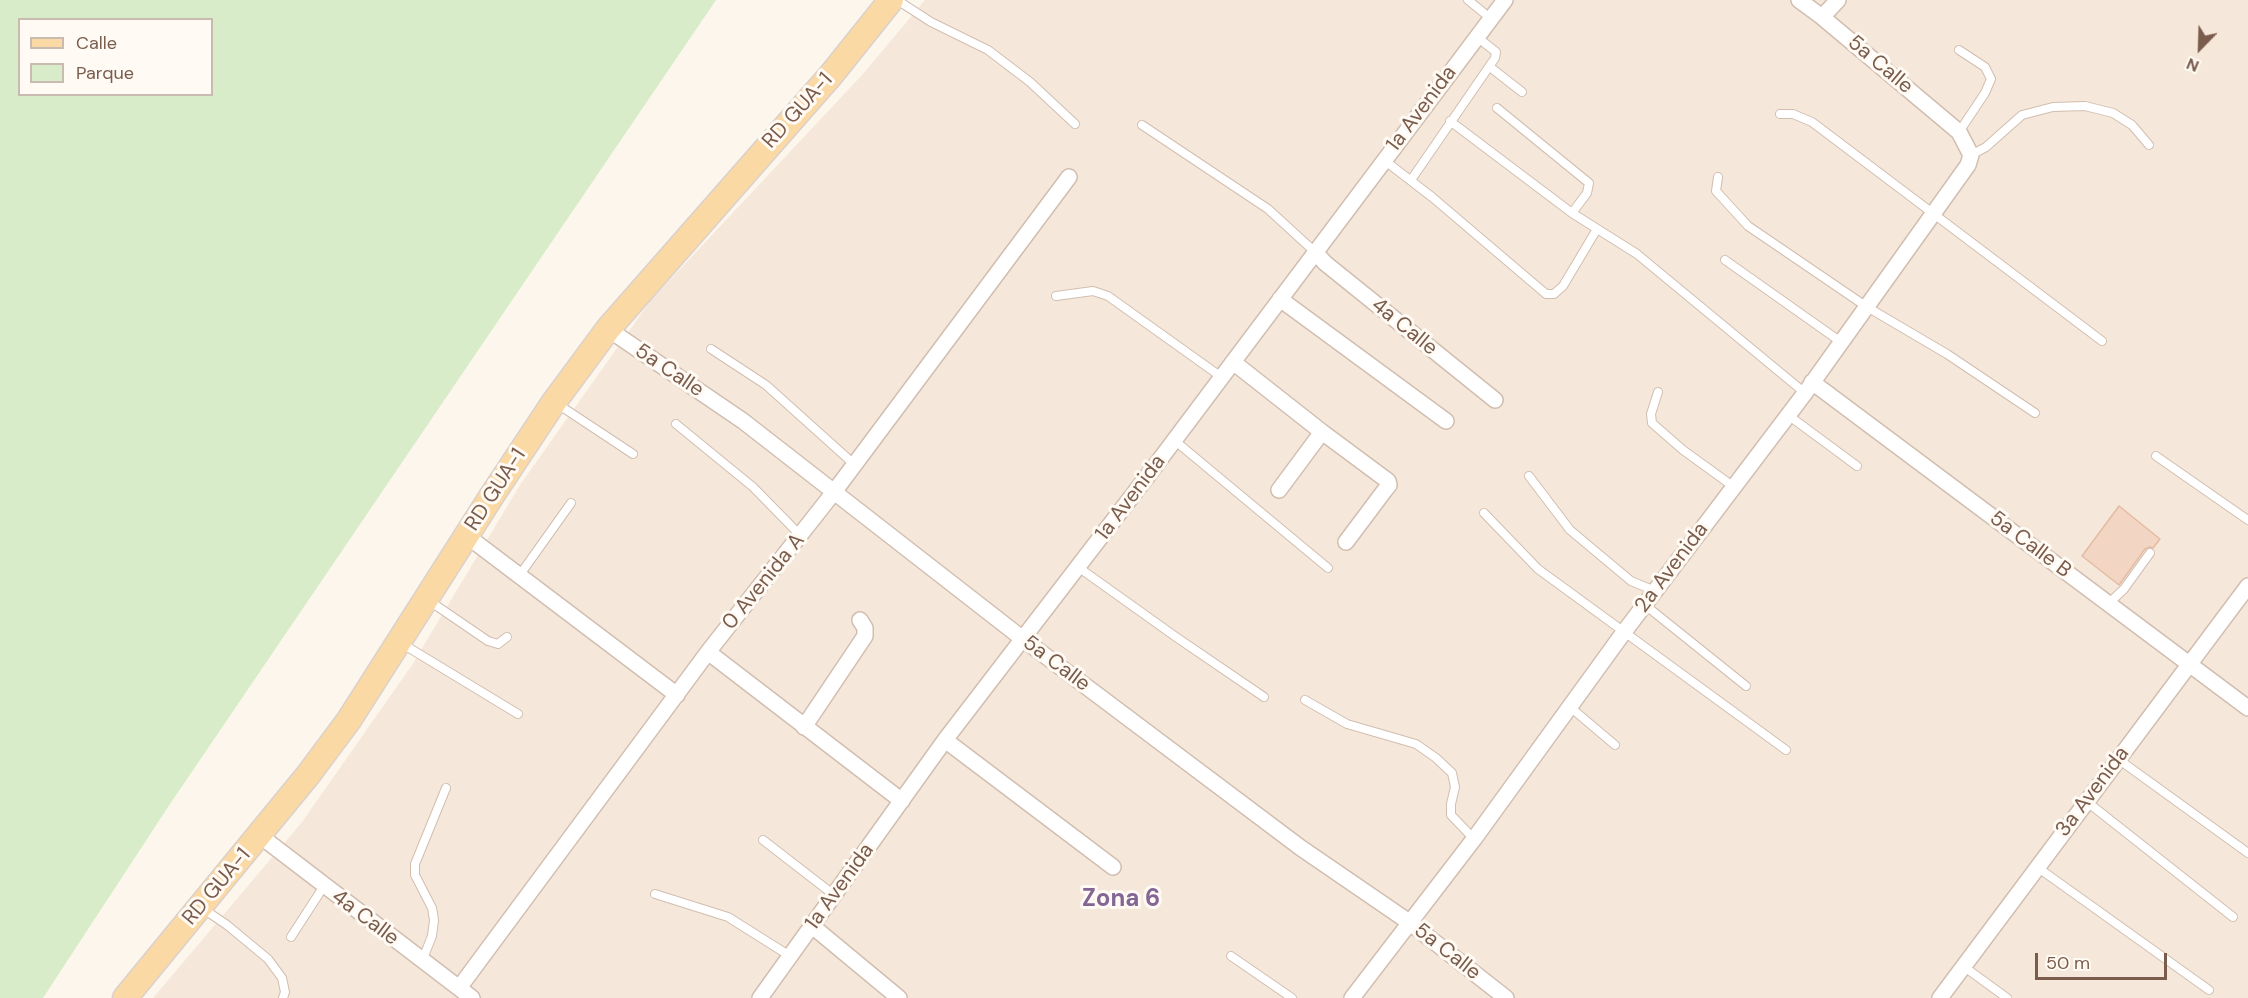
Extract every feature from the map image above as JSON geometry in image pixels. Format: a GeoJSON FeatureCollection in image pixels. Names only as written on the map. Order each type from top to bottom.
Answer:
{"type":"FeatureCollection","features":[{"type":"Feature","properties":{"kind":"main road","name":"RD GUA-1"},"geometry":{"type":"LineString","coordinates":[[125,998],[201,907],[349,720],[554,402],[608,329],[831,75],[891,0]]}},
{"type":"Feature","properties":{"kind":"street","name":"1a Avenida"},"geometry":{"type":"LineString","coordinates":[[760,998],[792,957],[811,925],[945,741],[1505,0]]}},
{"type":"Feature","properties":{"kind":"street","name":"5a Calle"},"geometry":{"type":"LineString","coordinates":[[1799,0],[1959,132]]}},
{"type":"Feature","properties":{"kind":"street"},"geometry":{"type":"LineString","coordinates":[[1822,17],[1838,0]]}},
{"type":"Feature","properties":{"kind":"street"},"geometry":{"type":"LineString","coordinates":[[1959,132],[1971,155]]}},
{"type":"Feature","properties":{"kind":"street","name":"2a Avenida"},"geometry":{"type":"LineString","coordinates":[[1352,998],[1474,839],[1654,591],[1788,415],[1968,165],[1971,155]]}},
{"type":"Feature","properties":{"kind":"street","name":"0 Avenida A"},"geometry":{"type":"LineString","coordinates":[[459,988],[708,652],[855,465],[1069,177]]}},
{"type":"Feature","properties":{"kind":"street","name":"4a Calle"},"geometry":{"type":"LineString","coordinates":[[1315,252],[1325,263],[1495,400]]}},
{"type":"Feature","properties":{"kind":"street"},"geometry":{"type":"LineString","coordinates":[[1280,298],[1446,421]]}},
{"type":"Feature","properties":{"kind":"street","name":"5a Calle"},"geometry":{"type":"LineString","coordinates":[[608,329],[743,422],[1023,639],[1301,848],[1409,922],[1506,998]]}},
{"type":"Feature","properties":{"kind":"street"},"geometry":{"type":"LineString","coordinates":[[1233,362],[1388,481],[1389,485],[1346,542]]}},
{"type":"Feature","properties":{"kind":"street","name":"5a Calle B"},"geometry":{"type":"LineString","coordinates":[[1808,387],[2248,708]]}},
{"type":"Feature","properties":{"kind":"street"},"geometry":{"type":"LineString","coordinates":[[1279,490],[1322,432]]}},
{"type":"Feature","properties":{"kind":"street"},"geometry":{"type":"LineString","coordinates":[[467,536],[518,577],[677,695]]}},
{"type":"Feature","properties":{"kind":"street","name":"3a Avenida"},"geometry":{"type":"LineString","coordinates":[[1940,998],[2248,586]]}},
{"type":"Feature","properties":{"kind":"street"},"geometry":{"type":"LineString","coordinates":[[804,727],[865,636],[865,628],[860,620]]}},
{"type":"Feature","properties":{"kind":"street"},"geometry":{"type":"LineString","coordinates":[[708,652],[902,801]]}},
{"type":"Feature","properties":{"kind":"street"},"geometry":{"type":"LineString","coordinates":[[945,741],[1113,867]]}},
{"type":"Feature","properties":{"kind":"street","name":"4a Calle"},"geometry":{"type":"LineString","coordinates":[[259,835],[472,998]]}},
{"type":"Feature","properties":{"kind":"street"},"geometry":{"type":"LineString","coordinates":[[811,925],[899,998]]}},
{"type":"Feature","properties":{"kind":"lane"},"geometry":{"type":"LineString","coordinates":[[897,0],[931,22],[988,50],[1030,82],[1075,124]]}},
{"type":"Feature","properties":{"kind":"lane"},"geometry":{"type":"LineString","coordinates":[[1468,0],[1490,18]]}},
{"type":"Feature","properties":{"kind":"lane"},"geometry":{"type":"LineString","coordinates":[[1411,180],[1495,58],[1496,52],[1477,37]]}},
{"type":"Feature","properties":{"kind":"lane"},"geometry":{"type":"LineString","coordinates":[[1959,50],[1985,67],[1991,79],[1985,93],[1959,132]]}},
{"type":"Feature","properties":{"kind":"lane"},"geometry":{"type":"LineString","coordinates":[[1490,67],[1522,92]]}},
{"type":"Feature","properties":{"kind":"lane"},"geometry":{"type":"LineString","coordinates":[[1971,155],[1986,147],[2022,115],[2053,107],[2085,106],[2113,113],[2132,125],[2149,145]]}},
{"type":"Feature","properties":{"kind":"lane"},"geometry":{"type":"LineString","coordinates":[[1497,108],[1589,183],[1587,193],[1572,213]]}},
{"type":"Feature","properties":{"kind":"lane"},"geometry":{"type":"LineString","coordinates":[[1780,114],[1793,114],[1812,122],[2102,341]]}},
{"type":"Feature","properties":{"kind":"lane"},"geometry":{"type":"LineString","coordinates":[[1450,121],[1572,213],[1636,254],[1808,387]]}},
{"type":"Feature","properties":{"kind":"lane"},"geometry":{"type":"LineString","coordinates":[[1142,125],[1268,209],[1315,252]]}},
{"type":"Feature","properties":{"kind":"lane"},"geometry":{"type":"LineString","coordinates":[[1384,160],[1546,294],[1554,294],[1563,286],[1597,229]]}},
{"type":"Feature","properties":{"kind":"lane"},"geometry":{"type":"LineString","coordinates":[[1718,177],[1716,191],[1748,226],[1867,307],[1947,354],[2035,413]]}},
{"type":"Feature","properties":{"kind":"lane"},"geometry":{"type":"LineString","coordinates":[[1725,260],[1841,342]]}},
{"type":"Feature","properties":{"kind":"lane"},"geometry":{"type":"LineString","coordinates":[[1056,296],[1093,291],[1108,296],[1220,376]]}},
{"type":"Feature","properties":{"kind":"lane"},"geometry":{"type":"LineString","coordinates":[[711,349],[766,385],[855,465]]}},
{"type":"Feature","properties":{"kind":"lane"},"geometry":{"type":"LineString","coordinates":[[1658,392],[1651,414],[1652,423],[1683,450],[1734,487]]}},
{"type":"Feature","properties":{"kind":"lane"},"geometry":{"type":"LineString","coordinates":[[554,402],[633,454]]}},
{"type":"Feature","properties":{"kind":"lane"},"geometry":{"type":"LineString","coordinates":[[1788,415],[1857,466]]}},
{"type":"Feature","properties":{"kind":"lane"},"geometry":{"type":"LineString","coordinates":[[676,424],[753,487],[801,536]]}},
{"type":"Feature","properties":{"kind":"lane"},"geometry":{"type":"LineString","coordinates":[[1174,440],[1328,567]]}},
{"type":"Feature","properties":{"kind":"lane"},"geometry":{"type":"LineString","coordinates":[[2156,456],[2248,520]]}},
{"type":"Feature","properties":{"kind":"lane"},"geometry":{"type":"LineString","coordinates":[[1529,476],[1570,530],[1631,581],[1654,591]]}},
{"type":"Feature","properties":{"kind":"lane"},"geometry":{"type":"LineString","coordinates":[[518,577],[571,503]]}},
{"type":"Feature","properties":{"kind":"lane"},"geometry":{"type":"LineString","coordinates":[[1484,513],[1538,569],[1786,750]]}},
{"type":"Feature","properties":{"kind":"lane"},"geometry":{"type":"LineString","coordinates":[[2108,604],[2124,589],[2150,553]]}},
{"type":"Feature","properties":{"kind":"lane"},"geometry":{"type":"LineString","coordinates":[[1078,567],[1264,697]]}},
{"type":"Feature","properties":{"kind":"lane"},"geometry":{"type":"LineString","coordinates":[[427,600],[488,641],[498,644],[507,637]]}},
{"type":"Feature","properties":{"kind":"lane"},"geometry":{"type":"LineString","coordinates":[[1645,605],[1746,686]]}},
{"type":"Feature","properties":{"kind":"lane"},"geometry":{"type":"LineString","coordinates":[[400,642],[518,714]]}},
{"type":"Feature","properties":{"kind":"lane"},"geometry":{"type":"LineString","coordinates":[[1305,700],[1347,724],[1416,744],[1436,758],[1452,773],[1455,788],[1451,815],[1474,839]]}},
{"type":"Feature","properties":{"kind":"lane"},"geometry":{"type":"LineString","coordinates":[[1570,706],[1615,745]]}},
{"type":"Feature","properties":{"kind":"lane"},"geometry":{"type":"LineString","coordinates":[[2118,759],[2248,853]]}},
{"type":"Feature","properties":{"kind":"lane"},"geometry":{"type":"LineString","coordinates":[[422,961],[432,936],[434,920],[432,908],[415,875],[415,864],[446,788]]}},
{"type":"Feature","properties":{"kind":"lane"},"geometry":{"type":"LineString","coordinates":[[2086,801],[2233,917]]}},
{"type":"Feature","properties":{"kind":"lane"},"geometry":{"type":"LineString","coordinates":[[763,840],[834,895]]}},
{"type":"Feature","properties":{"kind":"lane"},"geometry":{"type":"LineString","coordinates":[[2037,867],[2209,990]]}},
{"type":"Feature","properties":{"kind":"lane"},"geometry":{"type":"LineString","coordinates":[[291,937],[324,886]]}},
{"type":"Feature","properties":{"kind":"lane"},"geometry":{"type":"LineString","coordinates":[[655,894],[728,917],[792,957]]}},
{"type":"Feature","properties":{"kind":"lane"},"geometry":{"type":"LineString","coordinates":[[201,907],[268,959],[282,978],[284,998]]}},
{"type":"Feature","properties":{"kind":"lane"},"geometry":{"type":"LineString","coordinates":[[1231,957],[1292,998]]}},
{"type":"Feature","properties":{"kind":"lane"},"geometry":{"type":"LineString","coordinates":[[1964,966],[2007,998]]}},
{"type":"Feature","properties":{"kind":"shaded area"},"geometry":{"type":"Polygon","coordinates":[[[925,0],[2248,0],[2248,998],[153,998],[302,822],[412,665],[520,485],[651,300],[862,75],[925,0]]]}},
{"type":"Feature","properties":{"kind":"green space"},"geometry":{"type":"Polygon","coordinates":[[[0,0],[716,0],[168,807],[43,998],[0,998],[0,0]]]}},
{"type":"Feature","properties":{"kind":"building"},"geometry":{"type":"Polygon","coordinates":[[[2119,506],[2160,539],[2153,548],[2145,549],[2119,585],[2082,556],[2119,506]]]}},
{"type":"Feature","properties":{"kind":"district","name":"Zona 6"},"geometry":{"type":"Point","coordinates":[1121,900]}}]}
